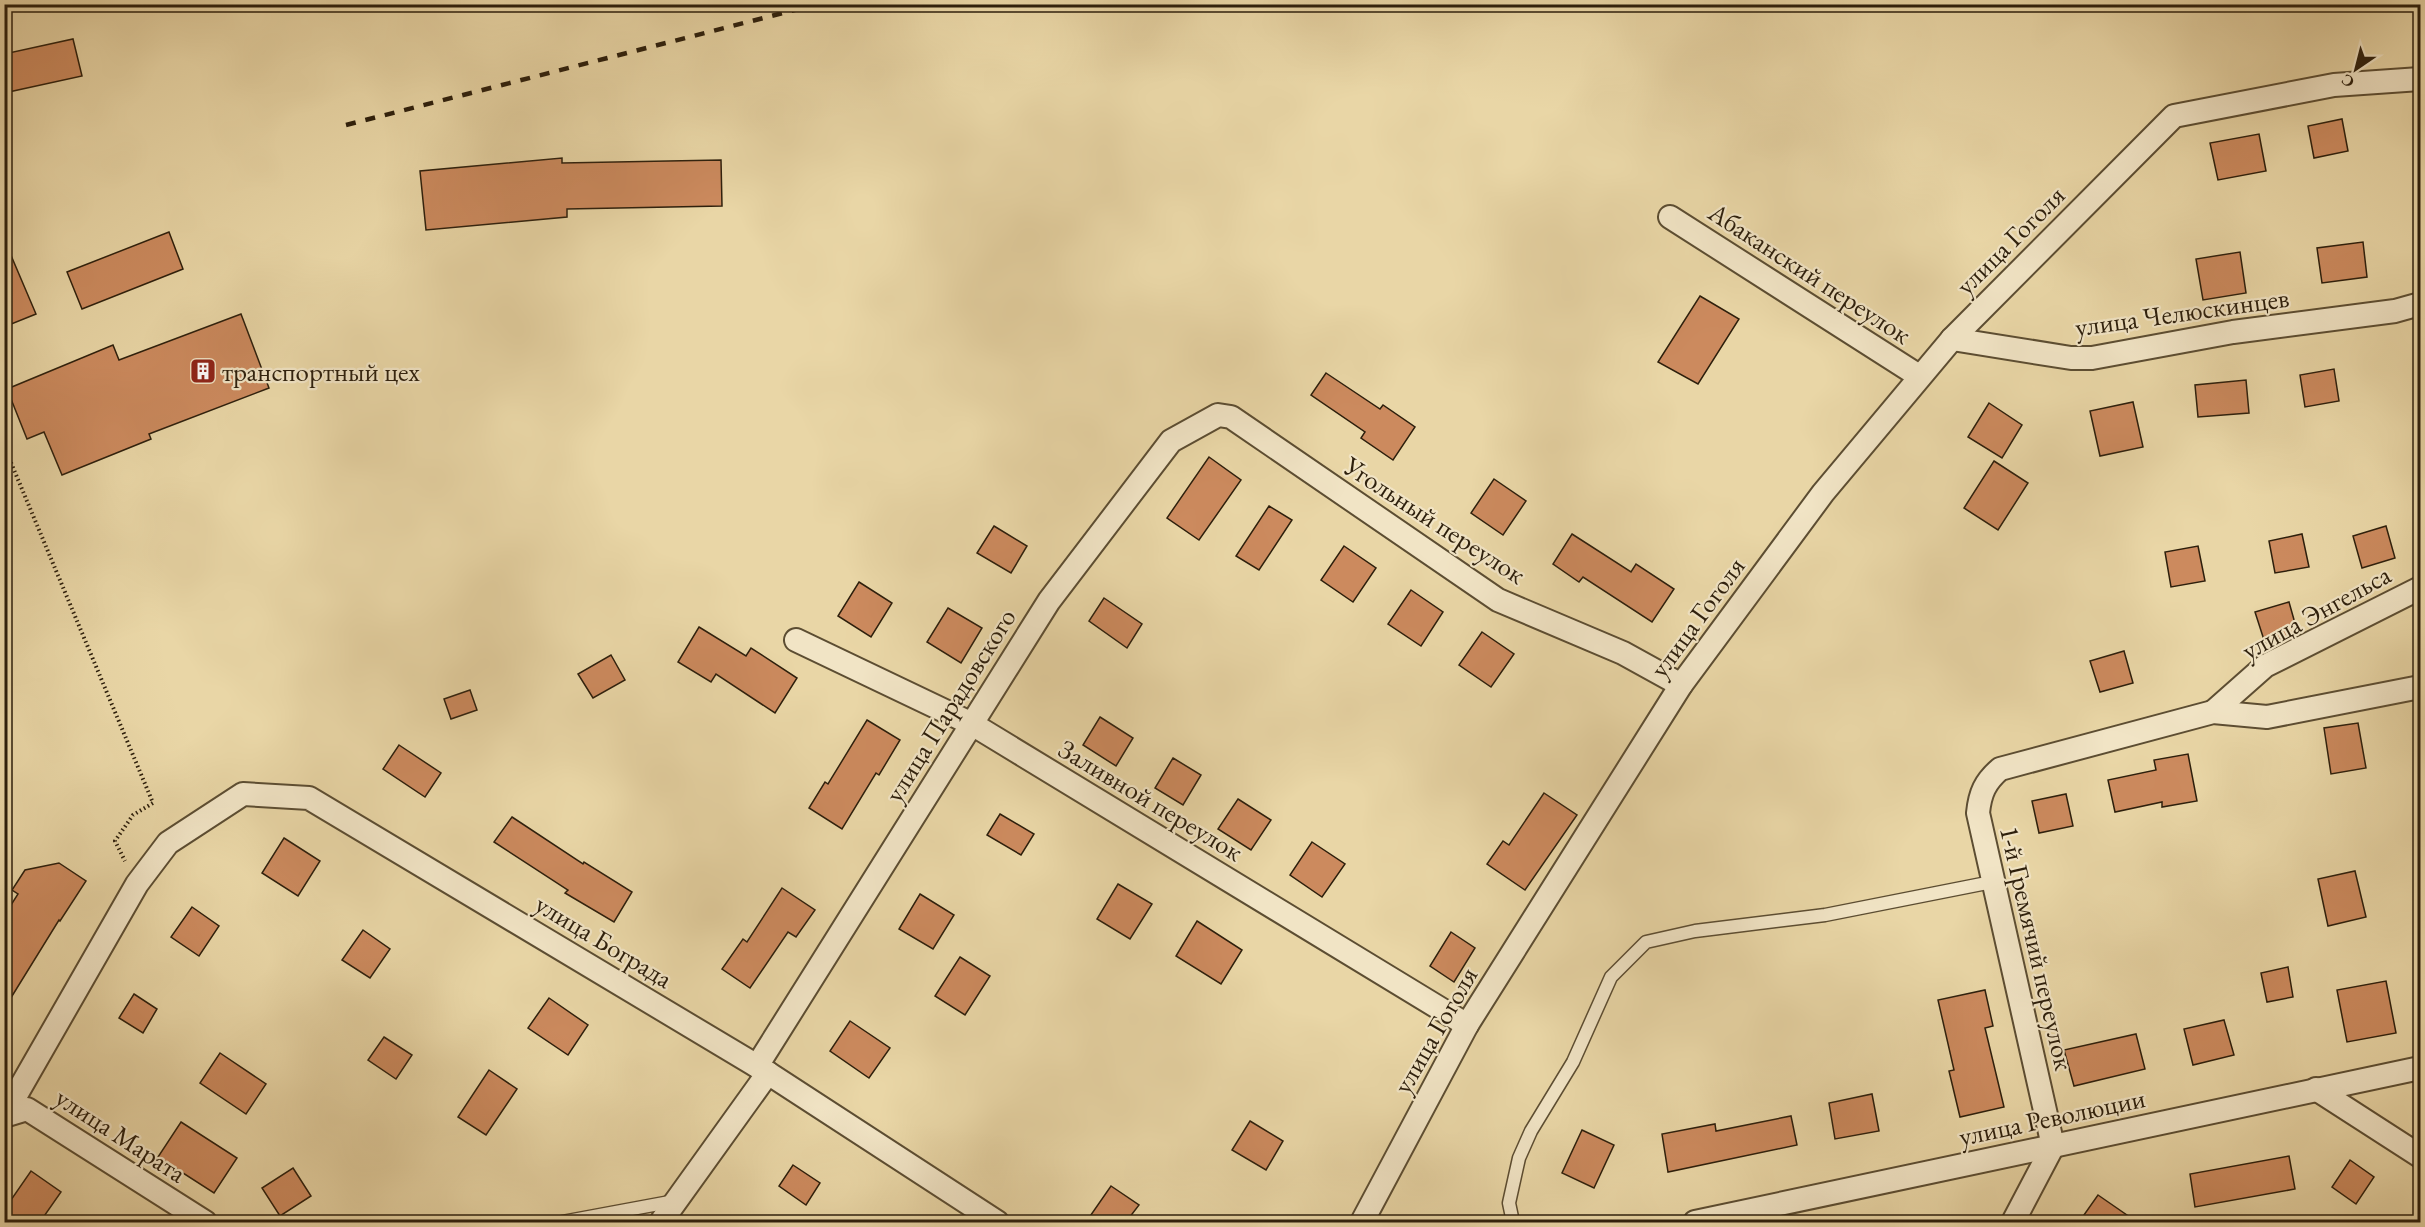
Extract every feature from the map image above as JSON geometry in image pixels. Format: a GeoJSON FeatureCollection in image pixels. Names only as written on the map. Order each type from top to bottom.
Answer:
{"type":"FeatureCollection","features":[{"type":"Feature","properties":{"kind":"street","name":"улица Гоголя"},"geometry":{"type":"LineString","coordinates":[[1362,1222],[1467,1025],[1682,685],[1823,492],[1952,339],[2174,117],[2334,85],[2421,79]]}},
{"type":"Feature","properties":{"kind":"street","name":"Абаканский переулок"},"geometry":{"type":"LineString","coordinates":[[1670,217],[1919,376]]}},
{"type":"Feature","properties":{"kind":"street","name":"улица Челюскинцев"},"geometry":{"type":"LineString","coordinates":[[1952,339],[2071,358],[2092,358],[2233,332],[2395,311],[2421,304]]}},
{"type":"Feature","properties":{"kind":"street","name":"улица Парадовского"},"geometry":{"type":"LineString","coordinates":[[661,1222],[762,1069],[1049,601],[1171,441],[1218,415],[1231,417]]}},
{"type":"Feature","properties":{"kind":"street","name":"Угольный переулок"},"geometry":{"type":"LineString","coordinates":[[1231,417],[1498,600],[1623,652],[1682,685]]}},
{"type":"Feature","properties":{"kind":"street","name":"улица Энгельса"},"geometry":{"type":"LineString","coordinates":[[2213,712],[2265,666],[2421,588]]}},
{"type":"Feature","properties":{"kind":"street","name":"Заливной переулок"},"geometry":{"type":"LineString","coordinates":[[796,640],[972,724],[1467,1025]]}},
{"type":"Feature","properties":{"kind":"street","name":"улица Энгельса"},"geometry":{"type":"LineString","coordinates":[[2000,769],[2213,712],[2266,717],[2421,687]]}},
{"type":"Feature","properties":{"kind":"street","name":"1-й Гремячий переулок"},"geometry":{"type":"LineString","coordinates":[[2000,769],[1988,779],[1979,795],[1978,813],[2054,1146]]}},
{"type":"Feature","properties":{"kind":"street","name":"улица Бограда"},"geometry":{"type":"LineString","coordinates":[[4,1116],[137,884],[168,843],[243,794],[309,798],[762,1069],[997,1222]]}},
{"type":"Feature","properties":{"kind":"street","name":"улица Революции"},"geometry":{"type":"LineString","coordinates":[[1695,1222],[2421,1068]]}},
{"type":"Feature","properties":{"kind":"street"},"geometry":{"type":"LineString","coordinates":[[2316,1089],[2421,1156]]}},
{"type":"Feature","properties":{"kind":"street","name":"улица Марата"},"geometry":{"type":"LineString","coordinates":[[4,1116],[27,1108],[205,1222]]}},
{"type":"Feature","properties":{"kind":"street"},"geometry":{"type":"LineString","coordinates":[[2013,1222],[2054,1146]]}},
{"type":"Feature","properties":{"kind":"lane"},"geometry":{"type":"LineString","coordinates":[[1513,1222],[1509,1203],[1519,1158],[1532,1131],[1573,1062],[1611,977],[1646,942],[1695,931],[1825,915],[1992,882]]}},
{"type":"Feature","properties":{"kind":"lane"},"geometry":{"type":"LineString","coordinates":[[562,1222],[675,1201]]}},
{"type":"Feature","properties":{"kind":"path"},"geometry":{"type":"LineString","coordinates":[[4,446],[153,803],[133,815],[115,841]]}},
{"type":"Feature","properties":{"kind":"building"},"geometry":{"type":"Polygon","coordinates":[[[73,39],[82,76],[4,93],[4,54],[73,39]]]}},
{"type":"Feature","properties":{"kind":"building"},"geometry":{"type":"Polygon","coordinates":[[[2342,119],[2348,151],[2314,158],[2308,126],[2342,119]]]}},
{"type":"Feature","properties":{"kind":"building"},"geometry":{"type":"Polygon","coordinates":[[[2259,134],[2266,171],[2218,180],[2210,143],[2259,134]]]}},
{"type":"Feature","properties":{"kind":"building"},"geometry":{"type":"Polygon","coordinates":[[[562,158],[562,163],[721,160],[722,206],[567,209],[567,217],[426,230],[420,171],[562,158]]]}},
{"type":"Feature","properties":{"kind":"building"},"geometry":{"type":"Polygon","coordinates":[[[169,232],[183,269],[82,309],[67,272],[169,232]]]}},
{"type":"Feature","properties":{"kind":"building"},"geometry":{"type":"Polygon","coordinates":[[[4,239],[36,314],[4,327],[4,239]]]}},
{"type":"Feature","properties":{"kind":"building"},"geometry":{"type":"Polygon","coordinates":[[[2363,242],[2367,277],[2322,283],[2317,248],[2363,242]]]}},
{"type":"Feature","properties":{"kind":"building"},"geometry":{"type":"Polygon","coordinates":[[[2240,252],[2246,293],[2203,300],[2196,259],[2240,252]]]}},
{"type":"Feature","properties":{"kind":"building"},"geometry":{"type":"Polygon","coordinates":[[[1700,296],[1739,319],[1698,384],[1658,362],[1700,296]]]}},
{"type":"Feature","properties":{"kind":"building"},"geometry":{"type":"Polygon","coordinates":[[[241,314],[269,388],[149,434],[151,439],[62,475],[44,432],[27,439],[7,389],[113,345],[119,360],[241,314]]]}},
{"type":"Feature","properties":{"kind":"building"},"geometry":{"type":"Polygon","coordinates":[[[2334,369],[2339,401],[2305,407],[2300,375],[2334,369]]]}},
{"type":"Feature","properties":{"kind":"building"},"geometry":{"type":"Polygon","coordinates":[[[1326,373],[1380,409],[1383,405],[1415,427],[1393,460],[1361,438],[1365,432],[1311,395],[1326,373]]]}},
{"type":"Feature","properties":{"kind":"building"},"geometry":{"type":"Polygon","coordinates":[[[2246,380],[2249,413],[2198,417],[2195,385],[2246,380]]]}},
{"type":"Feature","properties":{"kind":"building"},"geometry":{"type":"Polygon","coordinates":[[[2133,402],[2143,447],[2100,456],[2090,411],[2133,402]]]}},
{"type":"Feature","properties":{"kind":"building"},"geometry":{"type":"Polygon","coordinates":[[[1989,403],[2022,425],[2002,458],[1968,437],[1989,403]]]}},
{"type":"Feature","properties":{"kind":"building"},"geometry":{"type":"Polygon","coordinates":[[[1209,457],[1241,480],[1199,540],[1167,518],[1209,457]]]}},
{"type":"Feature","properties":{"kind":"building"},"geometry":{"type":"Polygon","coordinates":[[[1994,461],[2028,483],[1998,530],[1964,508],[1994,461]]]}},
{"type":"Feature","properties":{"kind":"building"},"geometry":{"type":"Polygon","coordinates":[[[1494,479],[1526,501],[1503,535],[1471,513],[1494,479]]]}},
{"type":"Feature","properties":{"kind":"building"},"geometry":{"type":"Polygon","coordinates":[[[1269,506],[1292,520],[1259,570],[1236,556],[1269,506]]]}},
{"type":"Feature","properties":{"kind":"building"},"geometry":{"type":"Polygon","coordinates":[[[994,526],[1027,546],[1011,573],[977,553],[994,526]]]}},
{"type":"Feature","properties":{"kind":"building"},"geometry":{"type":"Polygon","coordinates":[[[2386,526],[2395,558],[2362,568],[2353,536],[2386,526]]]}},
{"type":"Feature","properties":{"kind":"building"},"geometry":{"type":"Polygon","coordinates":[[[1572,534],[1631,572],[1636,564],[1674,589],[1652,622],[1583,577],[1579,582],[1553,564],[1572,534]]]}},
{"type":"Feature","properties":{"kind":"building"},"geometry":{"type":"Polygon","coordinates":[[[2302,534],[2309,567],[2275,573],[2269,541],[2302,534]]]}},
{"type":"Feature","properties":{"kind":"building"},"geometry":{"type":"Polygon","coordinates":[[[1344,546],[1376,568],[1353,602],[1321,580],[1344,546]]]}},
{"type":"Feature","properties":{"kind":"building"},"geometry":{"type":"Polygon","coordinates":[[[2198,546],[2205,581],[2171,587],[2165,552],[2198,546]]]}},
{"type":"Feature","properties":{"kind":"building"},"geometry":{"type":"Polygon","coordinates":[[[859,582],[892,603],[871,637],[838,616],[859,582]]]}},
{"type":"Feature","properties":{"kind":"building"},"geometry":{"type":"Polygon","coordinates":[[[1411,590],[1443,612],[1421,646],[1388,624],[1411,590]]]}},
{"type":"Feature","properties":{"kind":"building"},"geometry":{"type":"Polygon","coordinates":[[[1104,598],[1142,624],[1127,648],[1089,621],[1104,598]]]}},
{"type":"Feature","properties":{"kind":"building"},"geometry":{"type":"Polygon","coordinates":[[[2289,602],[2298,634],[2265,643],[2255,612],[2289,602]]]}},
{"type":"Feature","properties":{"kind":"building"},"geometry":{"type":"Polygon","coordinates":[[[948,608],[982,628],[961,663],[927,642],[948,608]]]}},
{"type":"Feature","properties":{"kind":"building"},"geometry":{"type":"Polygon","coordinates":[[[699,627],[746,656],[751,648],[797,678],[775,713],[716,674],[711,682],[678,662],[699,627]]]}},
{"type":"Feature","properties":{"kind":"building"},"geometry":{"type":"Polygon","coordinates":[[[1482,632],[1514,654],[1491,687],[1459,665],[1482,632]]]}},
{"type":"Feature","properties":{"kind":"building"},"geometry":{"type":"Polygon","coordinates":[[[2124,651],[2133,683],[2100,692],[2090,661],[2124,651]]]}},
{"type":"Feature","properties":{"kind":"building"},"geometry":{"type":"Polygon","coordinates":[[[611,655],[625,680],[593,698],[578,674],[611,655]]]}},
{"type":"Feature","properties":{"kind":"building"},"geometry":{"type":"Polygon","coordinates":[[[470,690],[477,710],[451,719],[444,699],[470,690]]]}},
{"type":"Feature","properties":{"kind":"building"},"geometry":{"type":"Polygon","coordinates":[[[1100,717],[1133,738],[1116,766],[1083,745],[1100,717]]]}},
{"type":"Feature","properties":{"kind":"building"},"geometry":{"type":"Polygon","coordinates":[[[867,720],[900,740],[879,775],[876,773],[842,829],[809,808],[825,782],[828,784],[867,720]]]}},
{"type":"Feature","properties":{"kind":"building"},"geometry":{"type":"Polygon","coordinates":[[[2358,723],[2366,768],[2331,774],[2324,728],[2358,723]]]}},
{"type":"Feature","properties":{"kind":"building"},"geometry":{"type":"Polygon","coordinates":[[[399,745],[441,773],[425,797],[383,769],[399,745]]]}},
{"type":"Feature","properties":{"kind":"building"},"geometry":{"type":"Polygon","coordinates":[[[2188,754],[2197,801],[2162,807],[2162,802],[2115,812],[2108,780],[2156,770],[2154,760],[2188,754]]]}},
{"type":"Feature","properties":{"kind":"building"},"geometry":{"type":"Polygon","coordinates":[[[1173,758],[1201,775],[1183,805],[1155,788],[1173,758]]]}},
{"type":"Feature","properties":{"kind":"building"},"geometry":{"type":"Polygon","coordinates":[[[1544,793],[1577,815],[1525,890],[1487,864],[1503,841],[1509,845],[1544,793]]]}},
{"type":"Feature","properties":{"kind":"building"},"geometry":{"type":"Polygon","coordinates":[[[2066,794],[2073,826],[2039,833],[2032,801],[2066,794]]]}},
{"type":"Feature","properties":{"kind":"building"},"geometry":{"type":"Polygon","coordinates":[[[1238,799],[1271,820],[1251,850],[1218,829],[1238,799]]]}},
{"type":"Feature","properties":{"kind":"building"},"geometry":{"type":"Polygon","coordinates":[[[1000,814],[1034,834],[1021,855],[987,835],[1000,814]]]}},
{"type":"Feature","properties":{"kind":"building"},"geometry":{"type":"Polygon","coordinates":[[[512,817],[583,864],[584,862],[632,892],[614,922],[565,893],[568,890],[494,842],[512,817]]]}},
{"type":"Feature","properties":{"kind":"building"},"geometry":{"type":"Polygon","coordinates":[[[284,838],[320,861],[298,896],[262,873],[284,838]]]}},
{"type":"Feature","properties":{"kind":"building"},"geometry":{"type":"Polygon","coordinates":[[[1312,842],[1345,864],[1322,897],[1290,875],[1312,842]]]}},
{"type":"Feature","properties":{"kind":"building"},"geometry":{"type":"Polygon","coordinates":[[[59,863],[86,881],[4,1009],[4,916],[18,894],[12,890],[25,870],[59,863]]]}},
{"type":"Feature","properties":{"kind":"building"},"geometry":{"type":"Polygon","coordinates":[[[2355,871],[2366,917],[2328,926],[2318,879],[2355,871]]]}},
{"type":"Feature","properties":{"kind":"building"},"geometry":{"type":"Polygon","coordinates":[[[1118,884],[1152,904],[1130,939],[1097,919],[1118,884]]]}},
{"type":"Feature","properties":{"kind":"building"},"geometry":{"type":"Polygon","coordinates":[[[782,888],[815,910],[796,937],[788,932],[750,988],[722,969],[743,939],[747,942],[782,888]]]}},
{"type":"Feature","properties":{"kind":"building"},"geometry":{"type":"Polygon","coordinates":[[[920,894],[954,915],[933,949],[899,929],[920,894]]]}},
{"type":"Feature","properties":{"kind":"building"},"geometry":{"type":"Polygon","coordinates":[[[192,907],[219,926],[199,956],[171,937],[192,907]]]}},
{"type":"Feature","properties":{"kind":"building"},"geometry":{"type":"Polygon","coordinates":[[[1197,921],[1242,950],[1221,984],[1176,956],[1197,921]]]}},
{"type":"Feature","properties":{"kind":"building"},"geometry":{"type":"Polygon","coordinates":[[[363,930],[390,949],[370,978],[342,960],[363,930]]]}},
{"type":"Feature","properties":{"kind":"building"},"geometry":{"type":"Polygon","coordinates":[[[1451,932],[1475,948],[1454,982],[1430,966],[1451,932]]]}},
{"type":"Feature","properties":{"kind":"building"},"geometry":{"type":"Polygon","coordinates":[[[960,957],[990,976],[965,1015],[935,996],[960,957]]]}},
{"type":"Feature","properties":{"kind":"building"},"geometry":{"type":"Polygon","coordinates":[[[2288,967],[2293,997],[2267,1002],[2261,973],[2288,967]]]}},
{"type":"Feature","properties":{"kind":"building"},"geometry":{"type":"Polygon","coordinates":[[[2386,981],[2396,1033],[2347,1042],[2337,990],[2386,981]]]}},
{"type":"Feature","properties":{"kind":"building"},"geometry":{"type":"Polygon","coordinates":[[[1985,990],[1993,1026],[1985,1028],[2004,1107],[1960,1117],[1949,1071],[1954,1070],[1938,1000],[1985,990]]]}},
{"type":"Feature","properties":{"kind":"building"},"geometry":{"type":"Polygon","coordinates":[[[134,994],[157,1009],[143,1033],[119,1018],[134,994]]]}},
{"type":"Feature","properties":{"kind":"building"},"geometry":{"type":"Polygon","coordinates":[[[549,998],[588,1025],[568,1055],[528,1028],[549,998]]]}},
{"type":"Feature","properties":{"kind":"building"},"geometry":{"type":"Polygon","coordinates":[[[2224,1020],[2234,1055],[2193,1065],[2184,1029],[2224,1020]]]}},
{"type":"Feature","properties":{"kind":"building"},"geometry":{"type":"Polygon","coordinates":[[[850,1021],[890,1048],[869,1078],[830,1051],[850,1021]]]}},
{"type":"Feature","properties":{"kind":"building"},"geometry":{"type":"Polygon","coordinates":[[[2136,1034],[2145,1069],[2074,1086],[2064,1050],[2136,1034]]]}},
{"type":"Feature","properties":{"kind":"building"},"geometry":{"type":"Polygon","coordinates":[[[384,1037],[412,1055],[396,1079],[368,1060],[384,1037]]]}},
{"type":"Feature","properties":{"kind":"building"},"geometry":{"type":"Polygon","coordinates":[[[220,1053],[266,1084],[246,1114],[200,1083],[220,1053]]]}},
{"type":"Feature","properties":{"kind":"building"},"geometry":{"type":"Polygon","coordinates":[[[489,1070],[517,1089],[486,1135],[458,1117],[489,1070]]]}},
{"type":"Feature","properties":{"kind":"building"},"geometry":{"type":"Polygon","coordinates":[[[1872,1094],[1879,1131],[1835,1139],[1829,1103],[1872,1094]]]}},
{"type":"Feature","properties":{"kind":"building"},"geometry":{"type":"Polygon","coordinates":[[[1791,1116],[1797,1145],[1668,1172],[1662,1134],[1715,1124],[1716,1131],[1791,1116]]]}},
{"type":"Feature","properties":{"kind":"building"},"geometry":{"type":"Polygon","coordinates":[[[1250,1121],[1283,1141],[1266,1170],[1232,1150],[1250,1121]]]}},
{"type":"Feature","properties":{"kind":"building"},"geometry":{"type":"Polygon","coordinates":[[[181,1122],[237,1158],[214,1193],[158,1157],[181,1122]]]}},
{"type":"Feature","properties":{"kind":"building"},"geometry":{"type":"Polygon","coordinates":[[[1582,1130],[1614,1145],[1594,1188],[1562,1173],[1582,1130]]]}},
{"type":"Feature","properties":{"kind":"building"},"geometry":{"type":"Polygon","coordinates":[[[2289,1156],[2295,1189],[2195,1207],[2190,1174],[2289,1156]]]}},
{"type":"Feature","properties":{"kind":"building"},"geometry":{"type":"Polygon","coordinates":[[[2350,1160],[2374,1177],[2356,1204],[2332,1187],[2350,1160]]]}},
{"type":"Feature","properties":{"kind":"building"},"geometry":{"type":"Polygon","coordinates":[[[793,1165],[820,1183],[806,1205],[779,1186],[793,1165]]]}},
{"type":"Feature","properties":{"kind":"building"},"geometry":{"type":"Polygon","coordinates":[[[293,1168],[311,1196],[280,1216],[262,1188],[293,1168]]]}},
{"type":"Feature","properties":{"kind":"building"},"geometry":{"type":"Polygon","coordinates":[[[31,1171],[61,1192],[40,1222],[20,1222],[4,1210],[31,1171]]]}},
{"type":"Feature","properties":{"kind":"building"},"geometry":{"type":"Polygon","coordinates":[[[1111,1186],[1139,1205],[1126,1222],[1086,1222],[1111,1186]]]}},
{"type":"Feature","properties":{"kind":"building"},"geometry":{"type":"Polygon","coordinates":[[[2098,1195],[2137,1222],[2079,1222],[2098,1195]]]}},
{"type":"Feature","properties":{"kind":"railway"},"geometry":{"type":"LineString","coordinates":[[346,125],[818,4]]}},
{"type":"Feature","properties":{"kind":"place","name":"транспортный цех"},"geometry":{"type":"Point","coordinates":[203,371]}}]}
